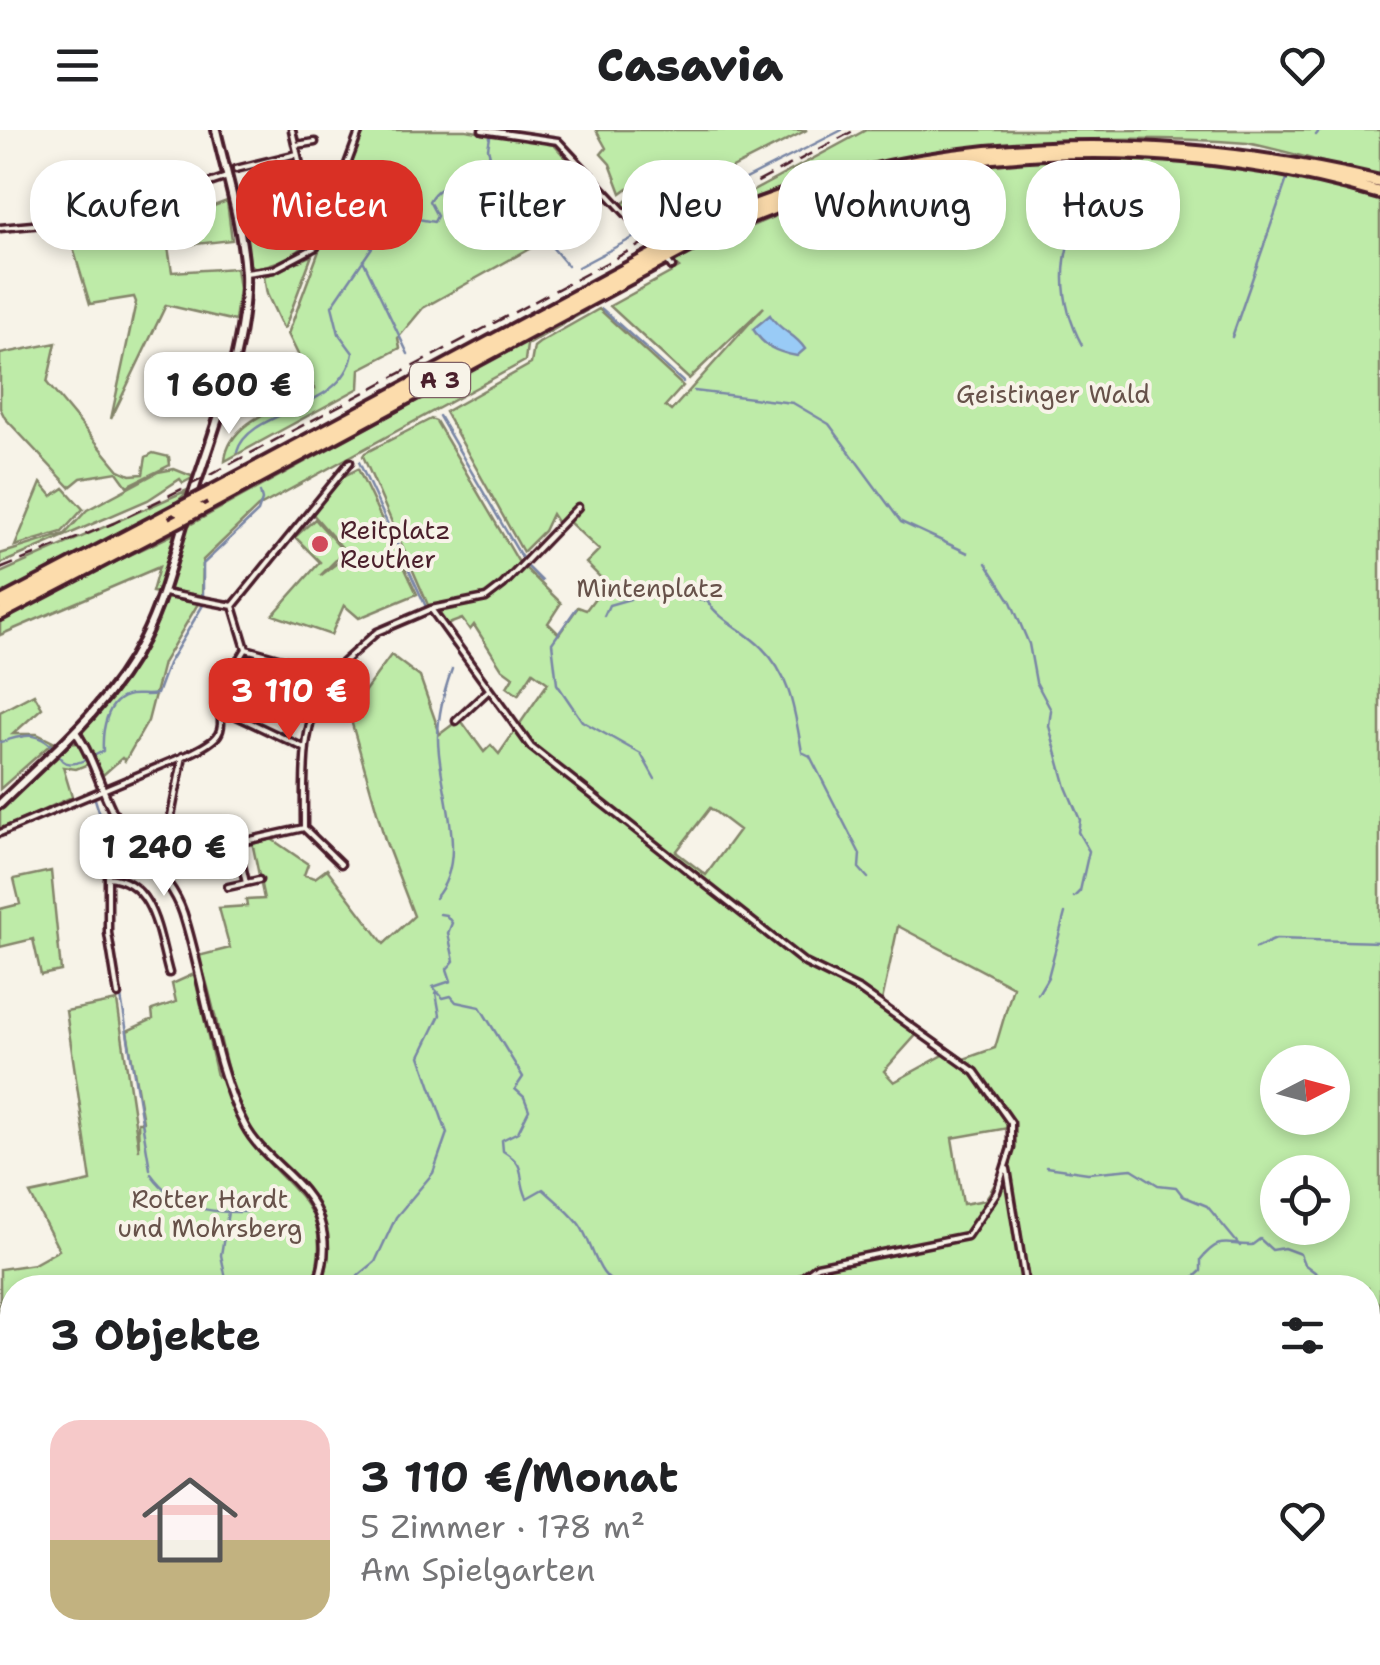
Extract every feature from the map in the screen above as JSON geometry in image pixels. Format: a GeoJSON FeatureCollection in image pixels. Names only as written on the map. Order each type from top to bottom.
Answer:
{"type":"FeatureCollection","features":[{"type":"Feature","properties":{"kind":"highway","name":"A 3"},"geometry":{"type":"LineString","coordinates":[[0,603],[712,223],[810,184],[872,165],[998,142],[1126,137],[1242,148],[1380,182]]}},
{"type":"Feature","properties":{"kind":"highway","name":"A 3"},"geometry":{"type":"LineString","coordinates":[[0,614],[705,238],[783,204],[874,175],[1000,152],[1126,147],[1269,163],[1380,193]]}},
{"type":"Feature","properties":{"kind":"main road"},"geometry":{"type":"LineString","coordinates":[[0,804],[76,731],[123,674],[142,642],[162,592],[239,339],[245,273],[216,130]]}},
{"type":"Feature","properties":{"kind":"street"},"geometry":{"type":"LineString","coordinates":[[292,130],[299,160]]}},
{"type":"Feature","properties":{"kind":"street"},"geometry":{"type":"LineString","coordinates":[[245,273],[274,269],[309,252],[324,232],[360,130]]}},
{"type":"Feature","properties":{"kind":"street"},"geometry":{"type":"LineString","coordinates":[[484,130],[558,141],[622,210]]}},
{"type":"Feature","properties":{"kind":"street"},"geometry":{"type":"LineString","coordinates":[[296,145],[316,142]]}},
{"type":"Feature","properties":{"kind":"street"},"geometry":{"type":"LineString","coordinates":[[273,160],[298,154]]}},
{"type":"Feature","properties":{"kind":"street"},"geometry":{"type":"LineString","coordinates":[[0,228],[108,218],[227,177]]}},
{"type":"Feature","properties":{"kind":"street"},"geometry":{"type":"LineString","coordinates":[[233,606],[350,462]]}},
{"type":"Feature","properties":{"kind":"street"},"geometry":{"type":"LineString","coordinates":[[341,864],[304,828],[305,749],[312,706],[331,672],[377,632],[432,609],[486,598],[578,506]]}},
{"type":"Feature","properties":{"kind":"street"},"geometry":{"type":"LineString","coordinates":[[162,592],[233,606]]}},
{"type":"Feature","properties":{"kind":"street"},"geometry":{"type":"LineString","coordinates":[[0,833],[183,756],[215,738],[224,722],[219,694],[246,649],[233,606]]}},
{"type":"Feature","properties":{"kind":"street"},"geometry":{"type":"LineString","coordinates":[[432,609],[531,746],[805,963],[877,1001],[975,1072],[1011,1123],[1007,1168],[1024,1275]]}},
{"type":"Feature","properties":{"kind":"street"},"geometry":{"type":"LineString","coordinates":[[246,649],[331,672]]}},
{"type":"Feature","properties":{"kind":"street"},"geometry":{"type":"LineString","coordinates":[[456,720],[489,690]]}},
{"type":"Feature","properties":{"kind":"street"},"geometry":{"type":"LineString","coordinates":[[222,710],[305,749]]}},
{"type":"Feature","properties":{"kind":"street"},"geometry":{"type":"LineString","coordinates":[[76,731],[96,764],[130,840],[162,874],[179,903],[245,1127],[260,1148],[304,1191],[319,1216],[324,1256],[319,1275]]}},
{"type":"Feature","properties":{"kind":"street"},"geometry":{"type":"LineString","coordinates":[[162,874],[172,865],[169,834],[183,756]]}},
{"type":"Feature","properties":{"kind":"street"},"geometry":{"type":"LineString","coordinates":[[169,834],[210,849],[304,828]]}},
{"type":"Feature","properties":{"kind":"street"},"geometry":{"type":"LineString","coordinates":[[107,836],[111,852],[108,933],[118,995]]}},
{"type":"Feature","properties":{"kind":"street"},"geometry":{"type":"LineString","coordinates":[[111,852],[130,840]]}},
{"type":"Feature","properties":{"kind":"street"},"geometry":{"type":"LineString","coordinates":[[238,843],[246,882]]}},
{"type":"Feature","properties":{"kind":"street"},"geometry":{"type":"LineString","coordinates":[[108,877],[131,881],[143,895],[169,973]]}},
{"type":"Feature","properties":{"kind":"street"},"geometry":{"type":"LineString","coordinates":[[228,887],[260,880]]}},
{"type":"Feature","properties":{"kind":"street"},"geometry":{"type":"LineString","coordinates":[[805,1275],[817,1266],[967,1236],[997,1192],[1007,1168]]}},
{"type":"Feature","properties":{"kind":"green space"},"geometry":{"type":"Polygon","coordinates":[[[364,130],[466,130],[554,145],[568,160],[443,160],[443,250],[527,250],[423,308],[398,338],[400,348],[360,369],[359,388],[225,461],[228,447],[247,425],[315,389],[288,334],[319,250],[423,250],[423,160],[353,160],[364,130]]]}},
{"type":"Feature","properties":{"kind":"green space"},"geometry":{"type":"Polygon","coordinates":[[[596,130],[807,130],[748,160],[622,160],[621,193],[610,164],[601,154],[606,148],[596,130]]]}},
{"type":"Feature","properties":{"kind":"green space"},"geometry":{"type":"Polygon","coordinates":[[[866,130],[1380,130],[1380,178],[1247,143],[1179,140],[1039,142],[895,160],[810,160],[866,130]]]}},
{"type":"Feature","properties":{"kind":"green space","name":"Geistinger Wald"},"geometry":{"type":"Polygon","coordinates":[[[1029,155],[1197,158],[1307,176],[1380,199],[1380,1275],[323,1275],[328,1257],[327,1232],[318,1210],[253,1133],[241,1111],[198,956],[230,948],[219,908],[247,906],[246,900],[264,899],[252,842],[270,838],[308,864],[304,875],[315,878],[327,869],[384,944],[414,916],[385,840],[347,706],[361,696],[391,655],[420,677],[440,734],[460,719],[484,752],[491,745],[499,754],[548,683],[533,672],[518,695],[507,687],[513,677],[502,669],[474,625],[470,630],[462,619],[446,625],[428,605],[363,456],[431,419],[436,421],[518,561],[561,603],[548,623],[559,634],[578,607],[586,610],[606,583],[586,563],[599,550],[565,518],[559,525],[552,514],[544,531],[523,552],[445,412],[531,364],[534,347],[599,309],[683,386],[665,406],[671,411],[764,307],[689,379],[610,306],[679,268],[673,263],[695,250],[758,250],[758,223],[778,215],[778,250],[1006,250],[1006,160],[991,160],[1029,155]],[[710,808],[676,852],[706,875],[739,830],[710,808]],[[898,926],[882,1001],[964,1059],[995,1048],[1013,987],[898,926]],[[919,1032],[884,1071],[894,1082],[947,1053],[919,1032]],[[1008,1128],[952,1138],[963,1204],[985,1200],[990,1192],[1005,1157],[1008,1128]]]}},
{"type":"Feature","properties":{"kind":"green space"},"geometry":{"type":"Polygon","coordinates":[[[778,178],[778,190],[758,197],[758,188],[778,178]]]}},
{"type":"Feature","properties":{"kind":"green space"},"geometry":{"type":"Polygon","coordinates":[[[227,201],[232,240],[216,242],[216,205],[227,201]]]}},
{"type":"Feature","properties":{"kind":"green space"},"geometry":{"type":"Polygon","coordinates":[[[74,250],[168,250],[172,272],[236,268],[239,289],[235,321],[166,305],[111,419],[136,302],[134,297],[90,304],[74,250]]]}},
{"type":"Feature","properties":{"kind":"green space"},"geometry":{"type":"Polygon","coordinates":[[[246,250],[299,250],[256,268],[249,264],[246,250]]]}},
{"type":"Feature","properties":{"kind":"green space"},"geometry":{"type":"Polygon","coordinates":[[[312,255],[283,328],[267,294],[264,277],[312,255]]]}},
{"type":"Feature","properties":{"kind":"green space"},"geometry":{"type":"Polygon","coordinates":[[[584,309],[527,345],[525,361],[258,507],[203,560],[202,597],[163,663],[148,721],[125,761],[122,758],[103,775],[82,732],[124,679],[152,630],[186,527],[584,309]]]}},
{"type":"Feature","properties":{"kind":"green space"},"geometry":{"type":"Polygon","coordinates":[[[56,343],[47,383],[119,470],[130,475],[143,474],[146,457],[153,453],[169,457],[170,465],[127,486],[117,472],[81,478],[70,487],[5,418],[0,408],[0,354],[56,343]]]}},
{"type":"Feature","properties":{"kind":"green space"},"geometry":{"type":"Polygon","coordinates":[[[174,469],[194,477],[183,483],[180,479],[148,500],[0,564],[0,554],[65,534],[87,510],[158,472],[174,469]]]}},
{"type":"Feature","properties":{"kind":"green space"},"geometry":{"type":"Polygon","coordinates":[[[358,469],[417,594],[359,618],[344,605],[331,635],[273,615],[320,562],[295,537],[315,519],[344,552],[320,576],[345,557],[348,563],[346,552],[311,512],[342,477],[358,469]]]}},
{"type":"Feature","properties":{"kind":"green space"},"geometry":{"type":"Polygon","coordinates":[[[41,483],[52,496],[64,488],[83,509],[62,532],[15,546],[41,483]]]}},
{"type":"Feature","properties":{"kind":"green space"},"geometry":{"type":"Polygon","coordinates":[[[190,489],[174,505],[0,600],[0,573],[190,489]]]}},
{"type":"Feature","properties":{"kind":"green space"},"geometry":{"type":"Polygon","coordinates":[[[178,532],[158,593],[152,592],[159,567],[0,635],[0,617],[178,532]]]}},
{"type":"Feature","properties":{"kind":"green space"},"geometry":{"type":"Polygon","coordinates":[[[34,694],[42,708],[13,734],[37,734],[53,742],[0,789],[0,712],[34,694]]]}},
{"type":"Feature","properties":{"kind":"green space"},"geometry":{"type":"Polygon","coordinates":[[[77,743],[91,763],[76,769],[63,767],[72,797],[0,830],[0,807],[67,744],[77,743]]]}},
{"type":"Feature","properties":{"kind":"green space"},"geometry":{"type":"Polygon","coordinates":[[[51,871],[61,971],[41,975],[33,939],[0,947],[0,909],[20,904],[14,879],[51,871]]]}},
{"type":"Feature","properties":{"kind":"green space","name":"Rotter Hardt und Mohrsberg"},"geometry":{"type":"Polygon","coordinates":[[[194,974],[217,1076],[221,1073],[237,1118],[259,1152],[312,1215],[318,1234],[314,1275],[0,1275],[0,1269],[34,1264],[59,1250],[30,1194],[91,1181],[66,1011],[117,1001],[139,1150],[138,1122],[143,1122],[127,1031],[153,1019],[152,1010],[176,1002],[172,984],[194,974]]]}},
{"type":"Feature","properties":{"kind":"water"},"geometry":{"type":"Polygon","coordinates":[[[770,315],[805,349],[797,356],[771,348],[753,329],[770,315]]]}},
{"type":"Feature","properties":{"kind":"waterway"},"geometry":{"type":"LineString","coordinates":[[758,173],[842,130]]}},
{"type":"Feature","properties":{"kind":"waterway"},"geometry":{"type":"LineString","coordinates":[[1316,135],[1320,130]]}},
{"type":"Feature","properties":{"kind":"waterway"},"geometry":{"type":"LineString","coordinates":[[237,452],[259,426],[315,399],[346,372],[353,353],[339,334],[332,306],[375,243],[391,236],[408,217],[434,222],[437,216],[429,201],[437,191],[452,185],[469,185],[470,174],[474,172],[484,180],[496,181],[488,148],[491,132]]}},
{"type":"Feature","properties":{"kind":"waterway"},"geometry":{"type":"LineString","coordinates":[[1232,337],[1287,179]]}},
{"type":"Feature","properties":{"kind":"waterway"},"geometry":{"type":"LineString","coordinates":[[578,267],[622,244]]}},
{"type":"Feature","properties":{"kind":"waterway"},"geometry":{"type":"LineString","coordinates":[[555,250],[568,266]]}},
{"type":"Feature","properties":{"kind":"waterway"},"geometry":{"type":"LineString","coordinates":[[1067,250],[1066,300],[1082,345]]}},
{"type":"Feature","properties":{"kind":"waterway"},"geometry":{"type":"LineString","coordinates":[[363,260],[408,354]]}},
{"type":"Feature","properties":{"kind":"waterway"},"geometry":{"type":"LineString","coordinates":[[602,309],[683,382]]}},
{"type":"Feature","properties":{"kind":"waterway"},"geometry":{"type":"LineString","coordinates":[[694,391],[793,403],[829,424],[901,522],[968,553]]}},
{"type":"Feature","properties":{"kind":"waterway"},"geometry":{"type":"LineString","coordinates":[[439,416],[523,560]]}},
{"type":"Feature","properties":{"kind":"waterway"},"geometry":{"type":"LineString","coordinates":[[359,462],[427,609]]}},
{"type":"Feature","properties":{"kind":"waterway"},"geometry":{"type":"LineString","coordinates":[[0,742],[33,736],[45,741],[66,763],[85,760],[103,751],[105,726],[116,703],[131,695],[157,694],[168,664],[203,605],[203,564],[258,512],[260,492]]}},
{"type":"Feature","properties":{"kind":"waterway"},"geometry":{"type":"LineString","coordinates":[[986,563],[1011,602],[1029,644],[1036,682],[1051,710],[1049,726],[1066,787],[1080,820],[1078,832],[1089,851],[1080,891],[1074,897]]}},
{"type":"Feature","properties":{"kind":"waterway"},"geometry":{"type":"LineString","coordinates":[[528,567],[542,581]]}},
{"type":"Feature","properties":{"kind":"waterway"},"geometry":{"type":"LineString","coordinates":[[663,596],[707,601],[772,659],[790,696],[802,752],[810,756],[860,854],[859,868],[868,878]]}},
{"type":"Feature","properties":{"kind":"waterway"},"geometry":{"type":"LineString","coordinates":[[604,616],[609,605],[630,599]]}},
{"type":"Feature","properties":{"kind":"waterway"},"geometry":{"type":"LineString","coordinates":[[576,609],[552,643],[557,684],[582,721],[641,754],[655,779]]}},
{"type":"Feature","properties":{"kind":"waterway"},"geometry":{"type":"LineString","coordinates":[[430,613],[453,647]]}},
{"type":"Feature","properties":{"kind":"waterway"},"geometry":{"type":"LineString","coordinates":[[435,898],[446,881],[451,862],[450,821],[438,737],[452,669]]}},
{"type":"Feature","properties":{"kind":"waterway"},"geometry":{"type":"LineString","coordinates":[[88,763],[97,784]]}},
{"type":"Feature","properties":{"kind":"waterway"},"geometry":{"type":"LineString","coordinates":[[94,796],[101,818]]}},
{"type":"Feature","properties":{"kind":"waterway"},"geometry":{"type":"LineString","coordinates":[[1038,994],[1048,977],[1065,913]]}},
{"type":"Feature","properties":{"kind":"waterway"},"geometry":{"type":"LineString","coordinates":[[440,914],[452,923],[448,933],[454,961],[447,969],[451,981],[433,987],[443,998],[451,996],[456,1002],[480,1007],[523,1077],[515,1089],[524,1097],[529,1110],[518,1132],[502,1140],[503,1151],[519,1167],[527,1198],[543,1189],[579,1224],[605,1275]]}},
{"type":"Feature","properties":{"kind":"waterway"},"geometry":{"type":"LineString","coordinates":[[1256,948],[1276,939],[1380,942]]}},
{"type":"Feature","properties":{"kind":"waterway"},"geometry":{"type":"LineString","coordinates":[[359,1275],[375,1262],[396,1217],[433,1173],[447,1133],[420,1056],[440,1015],[436,993]]}},
{"type":"Feature","properties":{"kind":"waterway"},"geometry":{"type":"LineString","coordinates":[[121,997],[150,1169]]}},
{"type":"Feature","properties":{"kind":"waterway"},"geometry":{"type":"LineString","coordinates":[[1046,1167],[1088,1173],[1132,1169],[1158,1185],[1176,1187],[1183,1196],[1207,1206],[1240,1246]]}},
{"type":"Feature","properties":{"kind":"waterway"},"geometry":{"type":"LineString","coordinates":[[151,1174],[171,1194],[192,1206],[246,1212]]}},
{"type":"Feature","properties":{"kind":"waterway"},"geometry":{"type":"LineString","coordinates":[[225,1275],[221,1255],[228,1212]]}},
{"type":"Feature","properties":{"kind":"waterway"},"geometry":{"type":"LineString","coordinates":[[1197,1275],[1201,1271],[1201,1259],[1219,1244],[1252,1245],[1260,1239],[1272,1250],[1284,1248],[1300,1254],[1304,1264],[1319,1275]]}},
{"type":"Feature","properties":{"kind":"railway"},"geometry":{"type":"LineString","coordinates":[[0,569],[114,523],[208,476],[855,130]]}},
{"type":"Feature","properties":{"kind":"place","name":"Reitplatz Reuther"},"geometry":{"type":"Point","coordinates":[320,544]}},
{"type":"Feature","properties":{"kind":"park label","name":"Mintenplatz"},"geometry":{"type":"Point","coordinates":[650,588]}}]}
